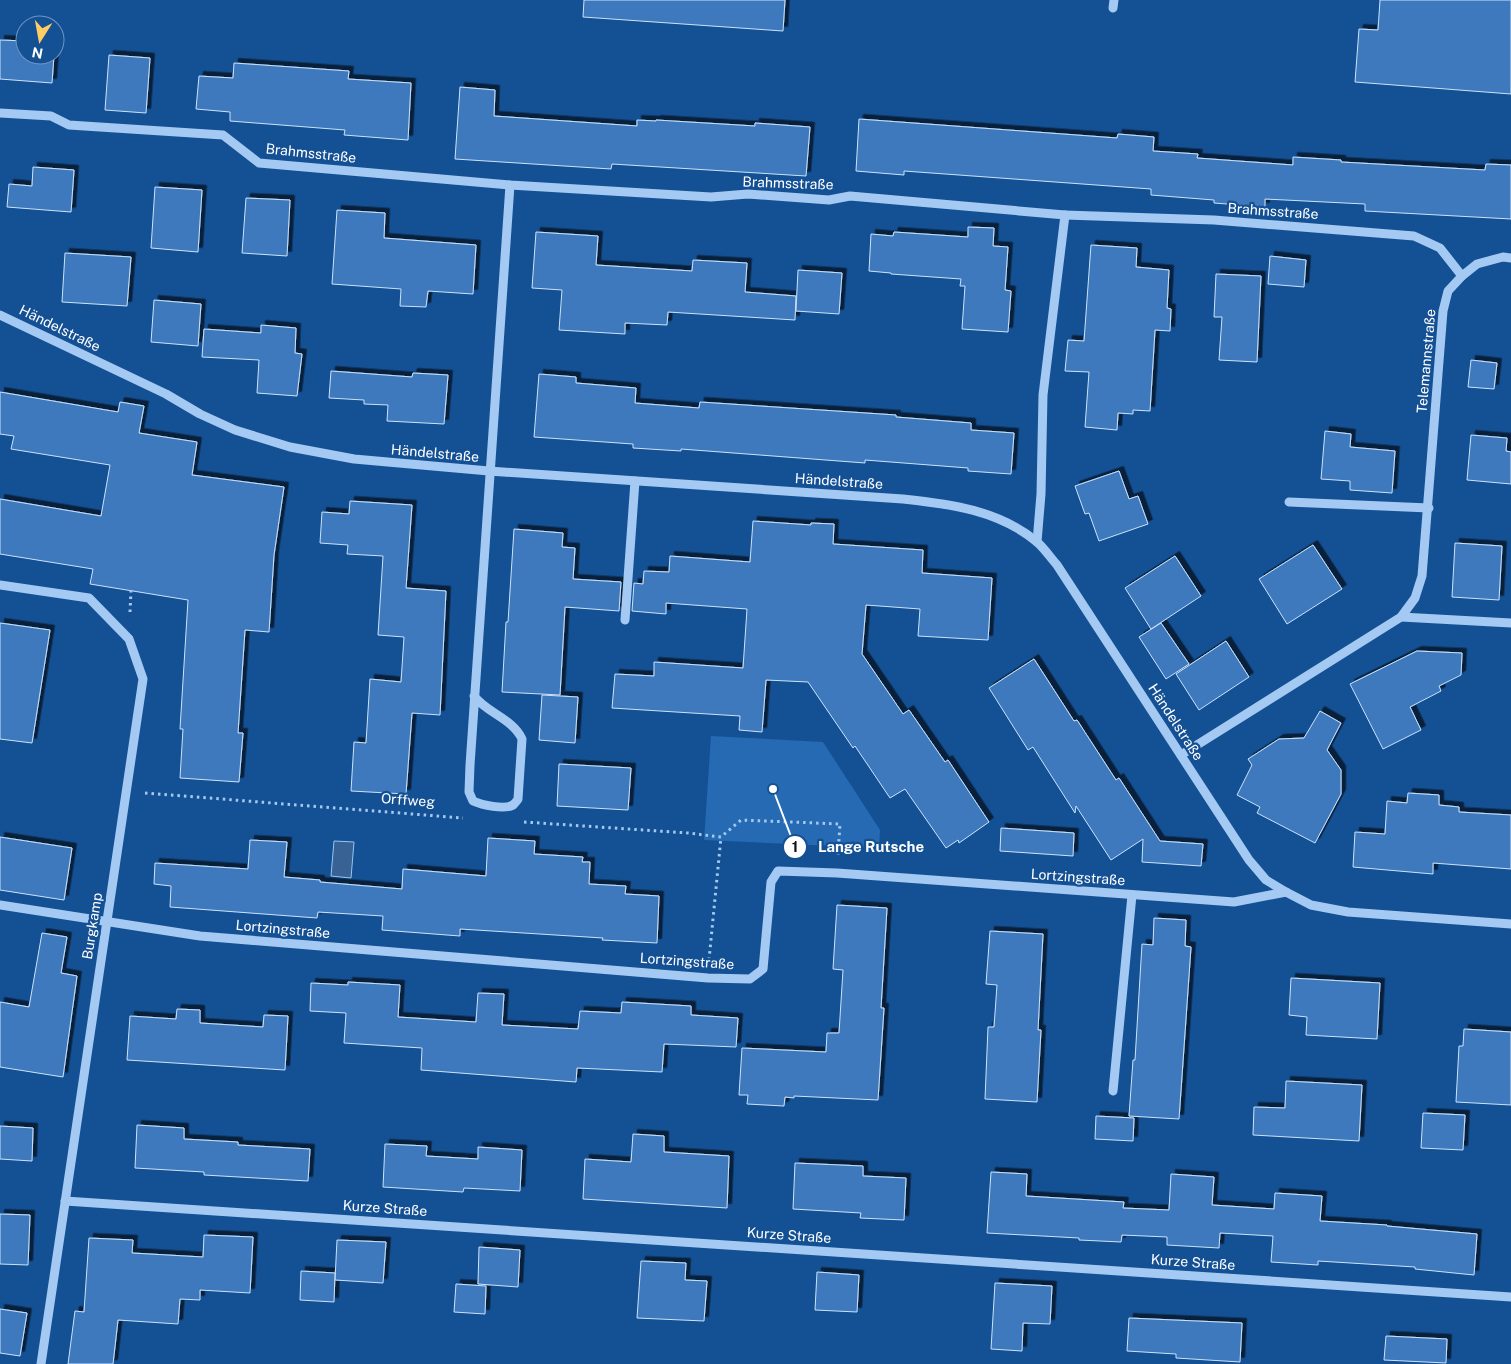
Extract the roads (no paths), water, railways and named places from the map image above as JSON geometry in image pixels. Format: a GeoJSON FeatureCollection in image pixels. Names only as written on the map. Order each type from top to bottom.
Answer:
{"type":"FeatureCollection","features":[{"type":"Feature","properties":{"kind":"street","name":"Brahmsstraße"},"geometry":{"type":"LineString","coordinates":[[0,113],[51,116],[68,125],[223,136],[259,163],[510,185],[711,197],[748,194],[829,200],[850,196],[1065,215],[1214,220],[1414,236],[1440,248],[1462,276]]}},
{"type":"Feature","properties":{"kind":"street"},"geometry":{"type":"LineString","coordinates":[[474,696],[480,703],[518,730],[522,739],[518,798],[513,805],[502,807],[482,806],[473,801],[469,792],[474,696],[489,471],[510,185]]}},
{"type":"Feature","properties":{"kind":"street"},"geometry":{"type":"LineString","coordinates":[[1037,542],[1041,494],[1042,395],[1065,215]]}},
{"type":"Feature","properties":{"kind":"street","name":"Telemannstraße"},"geometry":{"type":"LineString","coordinates":[[1181,755],[1400,617],[1415,598],[1422,576],[1429,508],[1443,311],[1448,291],[1477,264],[1503,257],[1511,258]]}},
{"type":"Feature","properties":{"kind":"street","name":"Händelstraße"},"geometry":{"type":"LineString","coordinates":[[0,314],[166,394],[200,414],[235,430],[290,447],[354,459],[635,482],[893,498],[943,503],[980,511],[1013,526],[1037,542],[1057,565],[1249,860],[1266,880],[1311,905],[1348,912],[1511,924]]}},
{"type":"Feature","properties":{"kind":"street"},"geometry":{"type":"LineString","coordinates":[[625,620],[635,482]]}},
{"type":"Feature","properties":{"kind":"street"},"geometry":{"type":"LineString","coordinates":[[1289,502],[1429,508]]}},
{"type":"Feature","properties":{"kind":"street","name":"Burgkamp"},"geometry":{"type":"LineString","coordinates":[[0,585],[89,598],[129,639],[143,679],[41,1364]]}},
{"type":"Feature","properties":{"kind":"street"},"geometry":{"type":"LineString","coordinates":[[1400,617],[1511,623]]}},
{"type":"Feature","properties":{"kind":"street","name":"Lortzingstraße"},"geometry":{"type":"LineString","coordinates":[[0,905],[200,936],[708,978],[750,979],[763,969],[772,882],[778,871],[837,873],[1234,902],[1286,892]]}},
{"type":"Feature","properties":{"kind":"street"},"geometry":{"type":"LineString","coordinates":[[1113,1091],[1132,894]]}},
{"type":"Feature","properties":{"kind":"street","name":"Kurze Straße"},"geometry":{"type":"LineString","coordinates":[[65,1201],[1511,1297]]}},
{"type":"Feature","properties":{"kind":"place","name":"Lange Rutsche"},"geometry":{"type":"Point","coordinates":[773,789]}}]}
